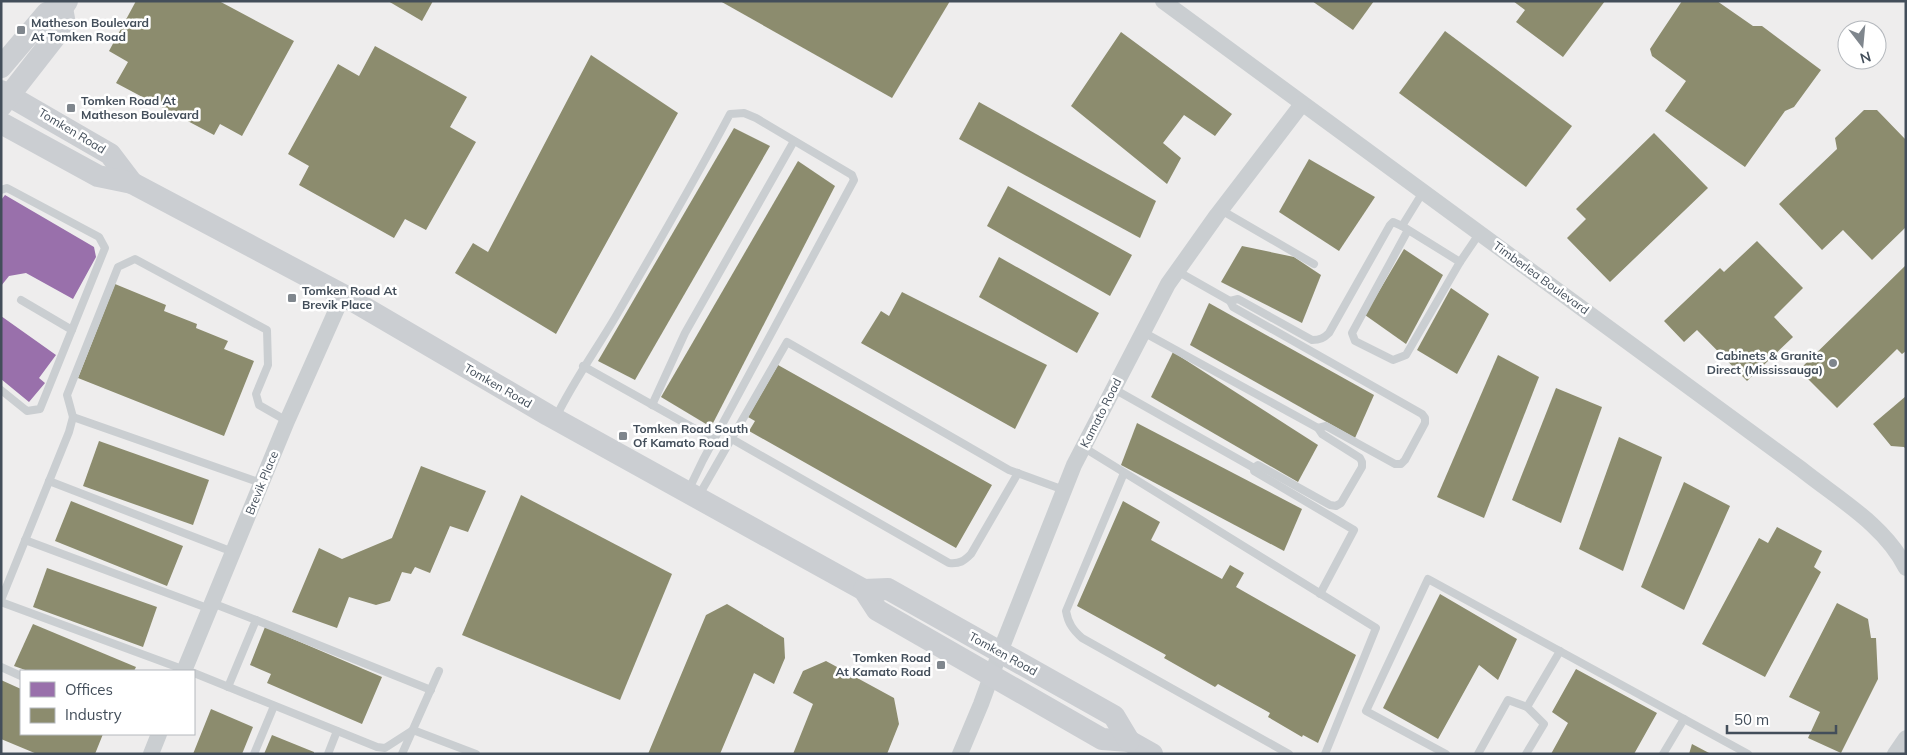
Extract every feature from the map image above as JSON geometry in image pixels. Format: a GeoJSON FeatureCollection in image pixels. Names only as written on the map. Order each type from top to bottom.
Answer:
{"type":"FeatureCollection","features":[{"type":"Feature","properties":{"kind":"main road"},"geometry":{"type":"LineString","coordinates":[[1,67],[47,13],[65,4],[65,24],[4,97]]}},
{"type":"Feature","properties":{"kind":"main road","name":"Tomken Road"},"geometry":{"type":"LineString","coordinates":[[4,97],[110,154],[132,183]]}},
{"type":"Feature","properties":{"kind":"main road","name":"Tomken Road"},"geometry":{"type":"LineString","coordinates":[[1,123],[98,176],[132,183],[343,295],[555,419],[864,590],[877,610],[1102,740],[1130,741]]}},
{"type":"Feature","properties":{"kind":"main road","name":"Tomken Road"},"geometry":{"type":"LineString","coordinates":[[864,590],[888,589],[1114,716],[1130,741],[1152,754]]}},
{"type":"Feature","properties":{"kind":"street","name":"Timberlea Boulevard"},"geometry":{"type":"LineString","coordinates":[[1163,1],[1790,461],[1872,524],[1901,557],[1906,568]]}},
{"type":"Feature","properties":{"kind":"street","name":"Kamato Road"},"geometry":{"type":"LineString","coordinates":[[960,754],[1064,490],[1083,447],[1168,284],[1221,210],[1302,104]]}},
{"type":"Feature","properties":{"kind":"street","name":"Brevik Place"},"geometry":{"type":"LineString","coordinates":[[188,670],[211,606],[261,483],[343,295]]}},
{"type":"Feature","properties":{"kind":"street"},"geometry":{"type":"LineString","coordinates":[[151,754],[155,735]]}},
{"type":"Feature","properties":{"kind":"street"},"geometry":{"type":"LineString","coordinates":[[1895,754],[1906,738]]}},
{"type":"Feature","properties":{"kind":"lane"},"geometry":{"type":"LineString","coordinates":[[555,419],[584,366],[660,240],[730,114],[744,113],[750,116],[852,176],[854,180],[715,440],[692,495]]}},
{"type":"Feature","properties":{"kind":"lane"},"geometry":{"type":"LineString","coordinates":[[652,405],[685,333],[794,141]]}},
{"type":"Feature","properties":{"kind":"lane"},"geometry":{"type":"LineString","coordinates":[[1,190],[7,188],[99,237],[105,248],[40,409],[27,411],[1,390]]}},
{"type":"Feature","properties":{"kind":"lane"},"geometry":{"type":"LineString","coordinates":[[1423,192],[1352,333],[1355,341],[1394,360],[1406,356],[1460,262],[1479,234]]}},
{"type":"Feature","properties":{"kind":"lane"},"geometry":{"type":"LineString","coordinates":[[1221,210],[1314,264]]}},
{"type":"Feature","properties":{"kind":"lane"},"geometry":{"type":"LineString","coordinates":[[1230,301],[1238,299],[1312,340],[1319,340],[1330,333],[1393,222],[1460,262]]}},
{"type":"Feature","properties":{"kind":"lane"},"geometry":{"type":"LineString","coordinates":[[185,670],[1,601],[73,417],[67,395],[118,267],[135,259],[267,330],[268,365],[256,394],[259,405],[287,421]]}},
{"type":"Feature","properties":{"kind":"lane"},"geometry":{"type":"LineString","coordinates":[[1177,271],[1230,301],[1233,307],[1422,414],[1425,418],[1425,423],[1401,464],[1395,464],[1326,426],[1318,428]]}},
{"type":"Feature","properties":{"kind":"lane"},"geometry":{"type":"LineString","coordinates":[[21,300],[72,330]]}},
{"type":"Feature","properties":{"kind":"lane"},"geometry":{"type":"LineString","coordinates":[[1143,332],[1318,428],[1322,434],[1360,458],[1362,462],[1362,467],[1340,503],[1336,506],[1330,505],[1258,465],[1254,468]]}},
{"type":"Feature","properties":{"kind":"lane"},"geometry":{"type":"LineString","coordinates":[[692,495],[732,438],[787,342],[1009,470],[1064,490]]}},
{"type":"Feature","properties":{"kind":"lane"},"geometry":{"type":"LineString","coordinates":[[584,366],[715,440]]}},
{"type":"Feature","properties":{"kind":"lane"},"geometry":{"type":"LineString","coordinates":[[1114,388],[1254,468],[1254,471],[1354,530],[1320,594]]}},
{"type":"Feature","properties":{"kind":"lane"},"geometry":{"type":"LineString","coordinates":[[73,417],[261,483]]}},
{"type":"Feature","properties":{"kind":"lane"},"geometry":{"type":"LineString","coordinates":[[732,438],[955,564],[963,562],[971,554],[1018,473]]}},
{"type":"Feature","properties":{"kind":"lane"},"geometry":{"type":"LineString","coordinates":[[1083,447],[1376,628],[1325,754]]}},
{"type":"Feature","properties":{"kind":"lane"},"geometry":{"type":"LineString","coordinates":[[1124,473],[1066,611],[1073,630],[1082,638],[1289,754]]}},
{"type":"Feature","properties":{"kind":"lane"},"geometry":{"type":"LineString","coordinates":[[49,481],[233,552]]}},
{"type":"Feature","properties":{"kind":"lane"},"geometry":{"type":"LineString","coordinates":[[25,540],[256,620],[431,690]]}},
{"type":"Feature","properties":{"kind":"lane"},"geometry":{"type":"LineString","coordinates":[[1445,754],[1366,711],[1428,579],[1748,754]]}},
{"type":"Feature","properties":{"kind":"lane"},"geometry":{"type":"LineString","coordinates":[[228,687],[256,620]]}},
{"type":"Feature","properties":{"kind":"lane"},"geometry":{"type":"LineString","coordinates":[[1527,707],[1560,651]]}},
{"type":"Feature","properties":{"kind":"lane"},"geometry":{"type":"LineString","coordinates":[[1,667],[20,676]]}},
{"type":"Feature","properties":{"kind":"lane"},"geometry":{"type":"LineString","coordinates":[[402,754],[439,671]]}},
{"type":"Feature","properties":{"kind":"lane"},"geometry":{"type":"LineString","coordinates":[[195,674],[377,747],[385,748],[413,730]]}},
{"type":"Feature","properties":{"kind":"lane"},"geometry":{"type":"LineString","coordinates":[[1478,754],[1508,700],[1527,707],[1544,724],[1526,754]]}},
{"type":"Feature","properties":{"kind":"lane"},"geometry":{"type":"LineString","coordinates":[[254,754],[274,706]]}},
{"type":"Feature","properties":{"kind":"lane"},"geometry":{"type":"LineString","coordinates":[[1663,754],[1684,719]]}},
{"type":"Feature","properties":{"kind":"lane"},"geometry":{"type":"LineString","coordinates":[[413,730],[473,753]]}},
{"type":"Feature","properties":{"kind":"lane"},"geometry":{"type":"LineString","coordinates":[[328,754],[337,731]]}},
{"type":"Feature","properties":{"kind":"building: Offices"},"geometry":{"type":"Polygon","coordinates":[[[5,195],[94,247],[96,257],[73,299],[26,273],[9,276],[1,286],[1,200],[5,195]]]}},
{"type":"Feature","properties":{"kind":"building: Offices"},"geometry":{"type":"Polygon","coordinates":[[[1,316],[56,355],[39,378],[45,383],[29,402],[1,379],[1,316]]]}},
{"type":"Feature","properties":{"kind":"building: Industry"},"geometry":{"type":"Polygon","coordinates":[[[136,1],[219,1],[294,41],[242,136],[220,124],[214,135],[116,83],[128,62],[109,51],[136,1]]]}},
{"type":"Feature","properties":{"kind":"building: Industry"},"geometry":{"type":"Polygon","coordinates":[[[388,1],[433,1],[422,21],[388,1]]]}},
{"type":"Feature","properties":{"kind":"building: Industry"},"geometry":{"type":"Polygon","coordinates":[[[720,1],[950,1],[892,98],[720,1]]]}},
{"type":"Feature","properties":{"kind":"building: Industry"},"geometry":{"type":"Polygon","coordinates":[[[1312,1],[1374,1],[1353,30],[1312,1]]]}},
{"type":"Feature","properties":{"kind":"building: Industry"},"geometry":{"type":"Polygon","coordinates":[[[1513,1],[1605,1],[1563,57],[1516,22],[1525,10],[1513,1]]]}},
{"type":"Feature","properties":{"kind":"building: Industry"},"geometry":{"type":"Polygon","coordinates":[[[1682,1],[1717,1],[1753,26],[1762,26],[1821,70],[1794,107],[1785,111],[1745,167],[1665,111],[1686,81],[1652,56],[1650,49],[1682,1]]]}},
{"type":"Feature","properties":{"kind":"building: Industry"},"geometry":{"type":"Polygon","coordinates":[[[1445,31],[1572,126],[1526,187],[1399,93],[1445,31]]]}},
{"type":"Feature","properties":{"kind":"building: Industry"},"geometry":{"type":"Polygon","coordinates":[[[1121,32],[1232,114],[1215,136],[1184,115],[1163,143],[1181,158],[1167,184],[1071,106],[1121,32]]]}},
{"type":"Feature","properties":{"kind":"building: Industry"},"geometry":{"type":"Polygon","coordinates":[[[375,46],[467,97],[450,127],[476,142],[426,230],[405,219],[394,238],[299,185],[309,166],[288,154],[338,64],[359,76],[375,46]]]}},
{"type":"Feature","properties":{"kind":"building: Industry"},"geometry":{"type":"Polygon","coordinates":[[[591,55],[678,113],[556,334],[455,273],[473,243],[488,252],[591,55]]]}},
{"type":"Feature","properties":{"kind":"building: Industry"},"geometry":{"type":"Polygon","coordinates":[[[979,102],[1156,201],[1140,238],[959,139],[979,102]]]}},
{"type":"Feature","properties":{"kind":"building: Industry"},"geometry":{"type":"Polygon","coordinates":[[[1864,110],[1877,110],[1906,140],[1906,227],[1872,260],[1843,230],[1822,250],[1779,204],[1837,149],[1835,138],[1864,110]]]}},
{"type":"Feature","properties":{"kind":"building: Industry"},"geometry":{"type":"Polygon","coordinates":[[[734,128],[770,146],[635,380],[598,361],[734,128]]]}},
{"type":"Feature","properties":{"kind":"building: Industry"},"geometry":{"type":"Polygon","coordinates":[[[1654,133],[1708,188],[1610,282],[1567,238],[1586,219],[1576,209],[1654,133]]]}},
{"type":"Feature","properties":{"kind":"building: Industry"},"geometry":{"type":"Polygon","coordinates":[[[1309,159],[1375,197],[1339,251],[1279,212],[1309,159]]]}},
{"type":"Feature","properties":{"kind":"building: Industry"},"geometry":{"type":"Polygon","coordinates":[[[798,161],[835,186],[711,427],[661,397],[798,161]]]}},
{"type":"Feature","properties":{"kind":"building: Industry"},"geometry":{"type":"Polygon","coordinates":[[[1008,186],[1132,255],[1110,296],[987,226],[1008,186]]]}},
{"type":"Feature","properties":{"kind":"building: Industry"},"geometry":{"type":"Polygon","coordinates":[[[1757,241],[1803,288],[1774,317],[1793,337],[1747,381],[1697,330],[1684,342],[1664,321],[1720,268],[1724,272],[1757,241]]]}},
{"type":"Feature","properties":{"kind":"building: Industry"},"geometry":{"type":"Polygon","coordinates":[[[1242,246],[1294,257],[1321,275],[1302,323],[1221,282],[1242,246]]]}},
{"type":"Feature","properties":{"kind":"building: Industry"},"geometry":{"type":"Polygon","coordinates":[[[1404,249],[1443,275],[1406,344],[1365,315],[1404,249]]]}},
{"type":"Feature","properties":{"kind":"building: Industry"},"geometry":{"type":"Polygon","coordinates":[[[999,257],[1099,313],[1077,353],[979,297],[999,257]]]}},
{"type":"Feature","properties":{"kind":"building: Industry"},"geometry":{"type":"Polygon","coordinates":[[[1906,265],[1906,351],[1902,354],[1897,349],[1837,408],[1799,370],[1906,265]]]}},
{"type":"Feature","properties":{"kind":"building: Industry"},"geometry":{"type":"Polygon","coordinates":[[[115,284],[166,305],[164,311],[197,324],[196,328],[228,341],[224,349],[254,361],[224,436],[78,378],[115,284]]]}},
{"type":"Feature","properties":{"kind":"building: Industry"},"geometry":{"type":"Polygon","coordinates":[[[1451,288],[1489,314],[1457,374],[1417,350],[1451,288]]]}},
{"type":"Feature","properties":{"kind":"building: Industry"},"geometry":{"type":"Polygon","coordinates":[[[902,292],[1047,365],[1015,429],[861,343],[881,311],[889,316],[902,292]]]}},
{"type":"Feature","properties":{"kind":"building: Industry"},"geometry":{"type":"Polygon","coordinates":[[[1209,303],[1374,395],[1355,438],[1190,345],[1209,303]]]}},
{"type":"Feature","properties":{"kind":"building: Industry"},"geometry":{"type":"Polygon","coordinates":[[[1173,352],[1318,445],[1298,482],[1151,397],[1173,352]]]}},
{"type":"Feature","properties":{"kind":"building: Industry"},"geometry":{"type":"Polygon","coordinates":[[[1498,355],[1539,377],[1484,518],[1437,497],[1498,355]]]}},
{"type":"Feature","properties":{"kind":"building: Industry"},"geometry":{"type":"Polygon","coordinates":[[[778,365],[992,485],[956,548],[749,431],[755,421],[748,417],[778,365]]]}},
{"type":"Feature","properties":{"kind":"building: Industry"},"geometry":{"type":"Polygon","coordinates":[[[1556,388],[1602,407],[1561,523],[1512,500],[1556,388]]]}},
{"type":"Feature","properties":{"kind":"building: Industry"},"geometry":{"type":"Polygon","coordinates":[[[1906,396],[1906,449],[1904,447],[1891,446],[1873,424],[1906,396]]]}},
{"type":"Feature","properties":{"kind":"building: Industry"},"geometry":{"type":"Polygon","coordinates":[[[1137,423],[1302,509],[1284,551],[1121,465],[1137,423]]]}},
{"type":"Feature","properties":{"kind":"building: Industry"},"geometry":{"type":"Polygon","coordinates":[[[1619,437],[1662,457],[1623,571],[1579,549],[1619,437]]]}},
{"type":"Feature","properties":{"kind":"building: Industry"},"geometry":{"type":"Polygon","coordinates":[[[99,441],[209,480],[193,525],[83,486],[99,441]]]}},
{"type":"Feature","properties":{"kind":"building: Industry"},"geometry":{"type":"Polygon","coordinates":[[[421,466],[486,491],[468,532],[450,526],[430,573],[415,567],[411,574],[402,572],[390,601],[376,605],[349,597],[337,628],[292,612],[319,548],[342,559],[392,538],[421,466]]]}},
{"type":"Feature","properties":{"kind":"building: Industry"},"geometry":{"type":"Polygon","coordinates":[[[1684,482],[1730,506],[1684,610],[1641,587],[1684,482]]]}},
{"type":"Feature","properties":{"kind":"building: Industry"},"geometry":{"type":"Polygon","coordinates":[[[521,495],[672,574],[620,700],[462,635],[521,495]]]}},
{"type":"Feature","properties":{"kind":"building: Industry"},"geometry":{"type":"Polygon","coordinates":[[[71,501],[183,546],[167,586],[55,541],[71,501]]]}},
{"type":"Feature","properties":{"kind":"building: Industry"},"geometry":{"type":"Polygon","coordinates":[[[1123,501],[1160,522],[1151,540],[1222,579],[1230,565],[1244,573],[1236,587],[1356,655],[1318,743],[1303,735],[1302,737],[1268,717],[1270,713],[1218,684],[1215,687],[1164,658],[1166,655],[1077,606],[1123,501]]]}},
{"type":"Feature","properties":{"kind":"building: Industry"},"geometry":{"type":"Polygon","coordinates":[[[1777,527],[1822,551],[1814,567],[1821,572],[1765,677],[1702,644],[1759,538],[1768,543],[1777,527]]]}},
{"type":"Feature","properties":{"kind":"building: Industry"},"geometry":{"type":"Polygon","coordinates":[[[47,568],[157,607],[143,647],[33,607],[47,568]]]}},
{"type":"Feature","properties":{"kind":"building: Industry"},"geometry":{"type":"Polygon","coordinates":[[[1440,594],[1517,639],[1498,680],[1479,665],[1438,739],[1383,708],[1440,594]]]}},
{"type":"Feature","properties":{"kind":"building: Industry"},"geometry":{"type":"Polygon","coordinates":[[[1837,603],[1868,619],[1871,638],[1876,638],[1878,679],[1841,753],[1808,738],[1820,712],[1789,697],[1837,603]]]}},
{"type":"Feature","properties":{"kind":"building: Industry"},"geometry":{"type":"Polygon","coordinates":[[[727,604],[784,638],[785,658],[774,684],[754,673],[720,754],[648,754],[706,615],[727,604]]]}},
{"type":"Feature","properties":{"kind":"building: Industry"},"geometry":{"type":"Polygon","coordinates":[[[33,624],[136,667],[134,670],[25,670],[14,666],[33,624]]]}},
{"type":"Feature","properties":{"kind":"building: Industry"},"geometry":{"type":"Polygon","coordinates":[[[265,627],[382,677],[362,724],[267,683],[271,674],[250,665],[265,627]]]}},
{"type":"Feature","properties":{"kind":"building: Industry"},"geometry":{"type":"Polygon","coordinates":[[[826,661],[894,698],[899,724],[887,754],[793,754],[813,704],[793,693],[803,671],[826,661]]]}},
{"type":"Feature","properties":{"kind":"building: Industry"},"geometry":{"type":"Polygon","coordinates":[[[1576,669],[1657,713],[1634,754],[1551,754],[1568,723],[1552,712],[1576,669]]]}},
{"type":"Feature","properties":{"kind":"building: Industry"},"geometry":{"type":"Polygon","coordinates":[[[1,680],[20,689],[20,735],[103,735],[95,754],[37,754],[1,739],[1,680]]]}},
{"type":"Feature","properties":{"kind":"building: Industry"},"geometry":{"type":"Polygon","coordinates":[[[211,709],[253,727],[242,754],[193,754],[211,709]]]}},
{"type":"Feature","properties":{"kind":"building: Industry"},"geometry":{"type":"Polygon","coordinates":[[[272,735],[314,752],[314,754],[264,754],[272,735]]]}},
{"type":"Feature","properties":{"kind":"building: Industry"},"geometry":{"type":"Polygon","coordinates":[[[1692,744],[1711,754],[1689,754],[1692,744]]]}},
{"type":"Feature","properties":{"kind":"place","name":"Matheson Boulevard At Tomken Road"},"geometry":{"type":"Point","coordinates":[21,30]}},
{"type":"Feature","properties":{"kind":"place","name":"Tomken Road At Matheson Boulevard"},"geometry":{"type":"Point","coordinates":[71,108]}},
{"type":"Feature","properties":{"kind":"place","name":"Tomken Road At Brevik Place"},"geometry":{"type":"Point","coordinates":[292,298]}},
{"type":"Feature","properties":{"kind":"place","name":"Cabinets & Granite Direct (Mississauga)"},"geometry":{"type":"Point","coordinates":[1833,363]}},
{"type":"Feature","properties":{"kind":"place","name":"Tomken Road South Of Kamato Road"},"geometry":{"type":"Point","coordinates":[623,436]}},
{"type":"Feature","properties":{"kind":"place","name":"Tomken Road At Kamato Road"},"geometry":{"type":"Point","coordinates":[941,665]}}]}
